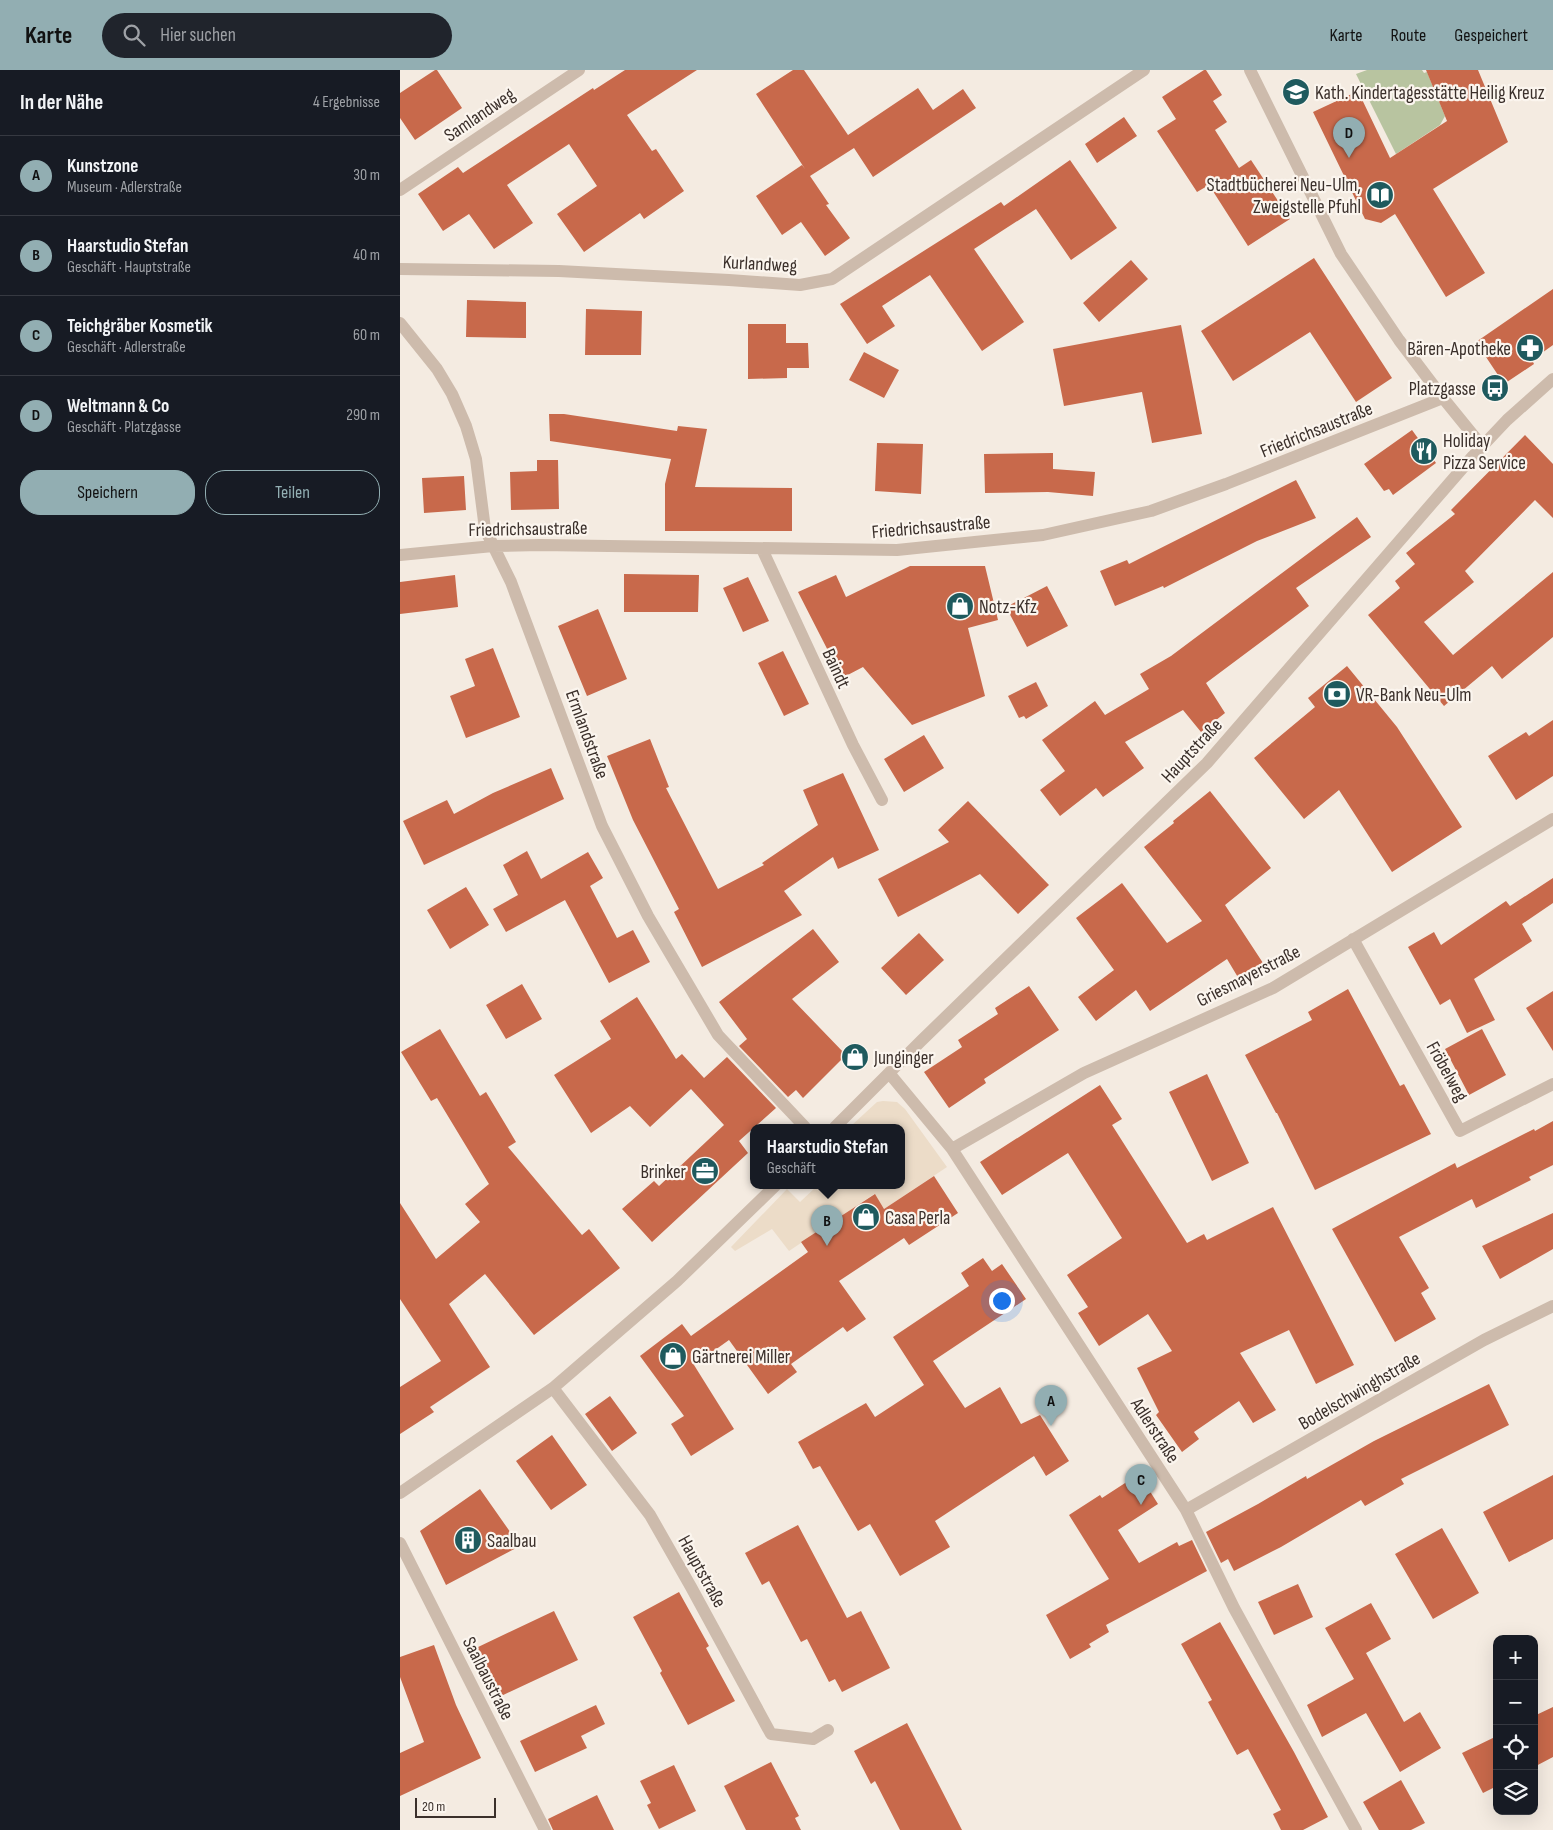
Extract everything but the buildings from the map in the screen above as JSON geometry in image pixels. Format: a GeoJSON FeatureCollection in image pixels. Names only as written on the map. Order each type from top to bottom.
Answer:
{"type":"FeatureCollection","features":[{"type":"Feature","properties":{"kind":"street","name":"Samlandweg"},"geometry":{"type":"LineString","coordinates":[[400,190],[579,70]]}},
{"type":"Feature","properties":{"kind":"street","name":"Kurlandweg"},"geometry":{"type":"LineString","coordinates":[[400,269],[559,271],[800,285],[832,279],[1144,70]]}},
{"type":"Feature","properties":{"kind":"street"},"geometry":{"type":"LineString","coordinates":[[1250,70],[1340,254],[1379,312],[1442,398],[1482,446]]}},
{"type":"Feature","properties":{"kind":"street","name":"Ermlandstraße"},"geometry":{"type":"LineString","coordinates":[[400,323],[437,369],[452,394],[463,418],[476,459],[485,528],[511,582],[602,826],[648,916],[718,1035],[802,1124]]}},
{"type":"Feature","properties":{"kind":"street","name":"Hauptstraße"},"geometry":{"type":"LineString","coordinates":[[838,1124],[1207,763],[1482,446],[1507,420],[1553,379]]}},
{"type":"Feature","properties":{"kind":"street","name":"Friedrichsaustraße"},"geometry":{"type":"LineString","coordinates":[[400,555],[493,546],[540,545],[897,550],[1043,535],[1151,511],[1226,484],[1442,398]]}},
{"type":"Feature","properties":{"kind":"street","name":"Baindt"},"geometry":{"type":"LineString","coordinates":[[762,549],[853,745],[882,800]]}},
{"type":"Feature","properties":{"kind":"street","name":"Griesmayerstraße"},"geometry":{"type":"LineString","coordinates":[[952,1149],[1084,1073],[1273,988],[1553,819]]}},
{"type":"Feature","properties":{"kind":"street","name":"Fröbelweg"},"geometry":{"type":"LineString","coordinates":[[1354,939],[1460,1131],[1553,1084]]}},
{"type":"Feature","properties":{"kind":"street","name":"Adlerstraße"},"geometry":{"type":"LineString","coordinates":[[889,1073],[952,1149],[1186,1510],[1239,1616],[1356,1830]]}},
{"type":"Feature","properties":{"kind":"street"},"geometry":{"type":"LineString","coordinates":[[400,1493],[553,1388],[677,1281],[772,1189]]}},
{"type":"Feature","properties":{"kind":"street","name":"Bodelschwinghstraße"},"geometry":{"type":"LineString","coordinates":[[1186,1510],[1484,1340],[1553,1306]]}},
{"type":"Feature","properties":{"kind":"street","name":"Hauptstraße"},"geometry":{"type":"LineString","coordinates":[[553,1388],[650,1515],[771,1734],[813,1738],[828,1730]]}},
{"type":"Feature","properties":{"kind":"street","name":"Saalbaustraße"},"geometry":{"type":"LineString","coordinates":[[400,1543],[545,1830]]}},
{"type":"Feature","properties":{"kind":"green space"},"geometry":{"type":"Polygon","coordinates":[[[1367,70],[1422,70],[1424,73],[1427,72],[1445,116],[1440,125],[1396,154],[1356,74],[1367,70]]]}},
{"type":"Feature","properties":{"kind":"shaded area"},"geometry":{"type":"Polygon","coordinates":[[[877,1102],[897,1102],[905,1109],[947,1167],[884,1209],[874,1194],[789,1251],[772,1229],[735,1251],[731,1247],[787,1189],[800,1202],[814,1189],[905,1189],[905,1124],[853,1124],[877,1102]]]}},
{"type":"Feature","properties":{"kind":"place","name":"Kath. Kindertagesstätte Heilig Kreuz"},"geometry":{"type":"Point","coordinates":[1296,92]}},
{"type":"Feature","properties":{"kind":"place","name":"Weltmann & Co"},"geometry":{"type":"Point","coordinates":[1349,158]}},
{"type":"Feature","properties":{"kind":"place","name":"Stadtbücherei Neu-Ulm, Zweigstelle Pfuhl"},"geometry":{"type":"Point","coordinates":[1380,195]}},
{"type":"Feature","properties":{"kind":"place","name":"Bären-Apotheke"},"geometry":{"type":"Point","coordinates":[1530,348]}},
{"type":"Feature","properties":{"kind":"place","name":"Platzgasse"},"geometry":{"type":"Point","coordinates":[1495,388]}},
{"type":"Feature","properties":{"kind":"place","name":"Holiday Pizza Service"},"geometry":{"type":"Point","coordinates":[1424,451]}},
{"type":"Feature","properties":{"kind":"place","name":"Notz-Kfz"},"geometry":{"type":"Point","coordinates":[960,606]}},
{"type":"Feature","properties":{"kind":"place","name":"VR-Bank Neu-Ulm"},"geometry":{"type":"Point","coordinates":[1337,694]}},
{"type":"Feature","properties":{"kind":"place","name":"Junginger"},"geometry":{"type":"Point","coordinates":[855,1057]}},
{"type":"Feature","properties":{"kind":"place","name":"Brinker"},"geometry":{"type":"Point","coordinates":[705,1171]}},
{"type":"Feature","properties":{"kind":"place","name":"Casa Perla"},"geometry":{"type":"Point","coordinates":[866,1217]}},
{"type":"Feature","properties":{"kind":"place","name":"Haarstudio Stefan"},"geometry":{"type":"Point","coordinates":[827,1246]}},
{"type":"Feature","properties":{"kind":"place","name":"Gärtnerei Miller"},"geometry":{"type":"Point","coordinates":[673,1356]}},
{"type":"Feature","properties":{"kind":"place","name":"Kunstzone"},"geometry":{"type":"Point","coordinates":[1051,1426]}},
{"type":"Feature","properties":{"kind":"place","name":"Teichgräber Kosmetik"},"geometry":{"type":"Point","coordinates":[1141,1505]}},
{"type":"Feature","properties":{"kind":"place","name":"Saalbau"},"geometry":{"type":"Point","coordinates":[468,1540]}}]}
